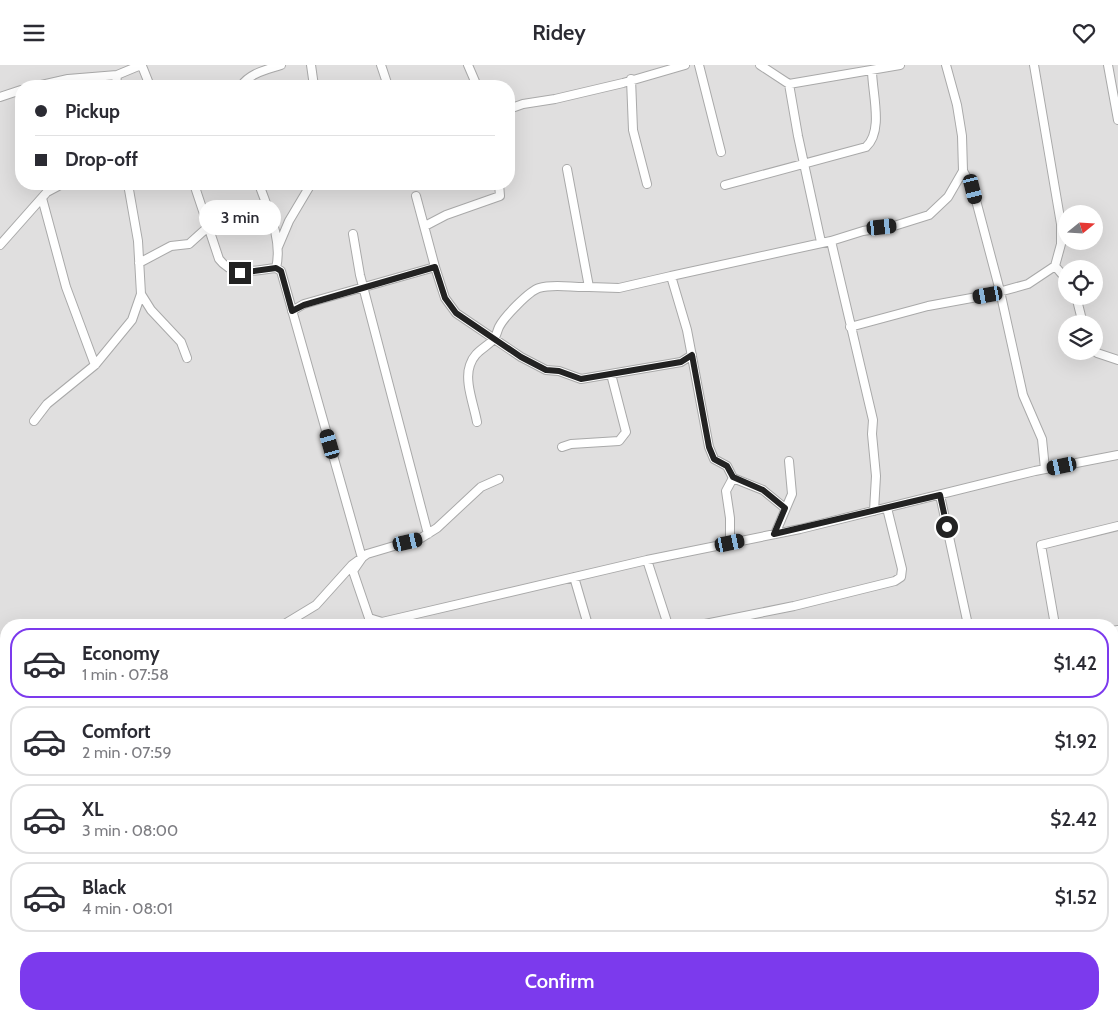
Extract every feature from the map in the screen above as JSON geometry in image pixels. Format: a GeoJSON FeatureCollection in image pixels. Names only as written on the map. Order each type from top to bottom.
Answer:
{"type":"FeatureCollection","features":[{"type":"Feature","properties":{"kind":"street"},"geometry":{"type":"LineString","coordinates":[[246,80],[259,72],[281,65]]}},
{"type":"Feature","properties":{"kind":"street"},"geometry":{"type":"LineString","coordinates":[[311,65],[313,80]]}},
{"type":"Feature","properties":{"kind":"street"},"geometry":{"type":"LineString","coordinates":[[382,65],[386,80]]}},
{"type":"Feature","properties":{"kind":"street"},"geometry":{"type":"LineString","coordinates":[[468,65],[474,80]]}},
{"type":"Feature","properties":{"kind":"street"},"geometry":{"type":"LineString","coordinates":[[515,107],[623,83],[631,79],[685,65]]}},
{"type":"Feature","properties":{"kind":"street"},"geometry":{"type":"LineString","coordinates":[[699,65],[721,152]]}},
{"type":"Feature","properties":{"kind":"street"},"geometry":{"type":"LineString","coordinates":[[760,65],[789,84],[900,65]]}},
{"type":"Feature","properties":{"kind":"street"},"geometry":{"type":"LineString","coordinates":[[946,65],[957,105],[962,136],[963,171],[973,189],[1000,291],[1023,395],[1042,439],[1045,469]]}},
{"type":"Feature","properties":{"kind":"street"},"geometry":{"type":"LineString","coordinates":[[850,327],[928,306],[1028,284],[1055,266],[1061,244],[1061,224],[1034,65]]}},
{"type":"Feature","properties":{"kind":"street"},"geometry":{"type":"LineString","coordinates":[[1108,65],[1118,120]]}},
{"type":"Feature","properties":{"kind":"street"},"geometry":{"type":"LineString","coordinates":[[64,80],[117,75],[141,66],[147,80]]}},
{"type":"Feature","properties":{"kind":"street"},"geometry":{"type":"LineString","coordinates":[[725,185],[866,147],[873,141],[875,128],[872,70]]}},
{"type":"Feature","properties":{"kind":"street"},"geometry":{"type":"LineString","coordinates":[[117,75],[117,80]]}},
{"type":"Feature","properties":{"kind":"street"},"geometry":{"type":"LineString","coordinates":[[631,79],[633,130],[647,185]]}},
{"type":"Feature","properties":{"kind":"street"},"geometry":{"type":"LineString","coordinates":[[789,84],[821,243]]}},
{"type":"Feature","properties":{"kind":"street"},"geometry":{"type":"LineString","coordinates":[[0,97],[15,92]]}},
{"type":"Feature","properties":{"kind":"street"},"geometry":{"type":"LineString","coordinates":[[567,169],[589,287]]}},
{"type":"Feature","properties":{"kind":"street"},"geometry":{"type":"LineString","coordinates":[[477,421],[469,381],[469,366],[481,348],[494,340],[503,320],[520,305],[525,295],[537,288],[549,286],[619,289],[831,241],[863,231],[907,223],[929,215],[948,197],[963,171]]}},
{"type":"Feature","properties":{"kind":"street"},"geometry":{"type":"LineString","coordinates":[[0,245],[51,190]]}},
{"type":"Feature","properties":{"kind":"street"},"geometry":{"type":"LineString","coordinates":[[34,421],[47,405],[95,365],[132,320],[141,294],[138,241],[129,190]]}},
{"type":"Feature","properties":{"kind":"street"},"geometry":{"type":"LineString","coordinates":[[196,190],[219,259],[225,267],[240,273],[276,268],[281,271],[362,558]]}},
{"type":"Feature","properties":{"kind":"street"},"geometry":{"type":"LineString","coordinates":[[262,190],[278,247],[279,255],[276,268]]}},
{"type":"Feature","properties":{"kind":"street"},"geometry":{"type":"LineString","coordinates":[[278,247],[288,221],[306,190]]}},
{"type":"Feature","properties":{"kind":"street"},"geometry":{"type":"LineString","coordinates":[[425,226],[446,215],[500,196],[500,190]]}},
{"type":"Feature","properties":{"kind":"street"},"geometry":{"type":"LineString","coordinates":[[416,195],[445,298],[456,313],[494,340],[546,370],[559,371],[581,379],[599,374],[611,374],[681,362],[692,355]]}},
{"type":"Feature","properties":{"kind":"street"},"geometry":{"type":"LineString","coordinates":[[42,198],[66,287],[95,365]]}},
{"type":"Feature","properties":{"kind":"street"},"geometry":{"type":"LineString","coordinates":[[139,263],[171,246],[189,244],[209,226]]}},
{"type":"Feature","properties":{"kind":"street"},"geometry":{"type":"LineString","coordinates":[[353,234],[364,287],[428,534]]}},
{"type":"Feature","properties":{"kind":"street"},"geometry":{"type":"LineString","coordinates":[[831,241],[873,421],[872,434],[876,476],[874,511]]}},
{"type":"Feature","properties":{"kind":"street"},"geometry":{"type":"LineString","coordinates":[[1055,266],[1058,270]]}},
{"type":"Feature","properties":{"kind":"street"},"geometry":{"type":"LineString","coordinates":[[292,311],[304,305],[435,267]]}},
{"type":"Feature","properties":{"kind":"street"},"geometry":{"type":"LineString","coordinates":[[671,276],[692,355],[709,447],[714,459],[727,466],[733,477],[763,490],[785,508]]}},
{"type":"Feature","properties":{"kind":"street"},"geometry":{"type":"LineString","coordinates":[[141,294],[151,310],[181,341],[187,359]]}},
{"type":"Feature","properties":{"kind":"street"},"geometry":{"type":"LineString","coordinates":[[1103,354],[1118,360]]}},
{"type":"Feature","properties":{"kind":"street"},"geometry":{"type":"LineString","coordinates":[[562,447],[571,444],[619,441],[626,432],[611,374]]}},
{"type":"Feature","properties":{"kind":"street"},"geometry":{"type":"LineString","coordinates":[[395,619],[648,560],[874,511],[1045,469],[1118,455]]}},
{"type":"Feature","properties":{"kind":"street"},"geometry":{"type":"LineString","coordinates":[[774,534],[792,494],[789,461]]}},
{"type":"Feature","properties":{"kind":"street"},"geometry":{"type":"LineString","coordinates":[[730,543],[730,518],[726,491],[733,477]]}},
{"type":"Feature","properties":{"kind":"street"},"geometry":{"type":"LineString","coordinates":[[293,619],[316,605],[352,565],[367,554],[421,539],[481,487],[499,479]]}},
{"type":"Feature","properties":{"kind":"street"},"geometry":{"type":"LineString","coordinates":[[940,495],[967,619]]}},
{"type":"Feature","properties":{"kind":"street"},"geometry":{"type":"LineString","coordinates":[[730,619],[794,606],[895,581],[901,577],[902,569],[887,508]]}},
{"type":"Feature","properties":{"kind":"street"},"geometry":{"type":"LineString","coordinates":[[1054,619],[1041,545],[1118,526]]}},
{"type":"Feature","properties":{"kind":"street"},"geometry":{"type":"LineString","coordinates":[[362,558],[353,571],[370,618],[373,619]]}},
{"type":"Feature","properties":{"kind":"street"},"geometry":{"type":"LineString","coordinates":[[648,560],[666,619]]}},
{"type":"Feature","properties":{"kind":"street"},"geometry":{"type":"LineString","coordinates":[[574,577],[586,619]]}},
{"type":"Feature","properties":{"kind":"shaded area"},"geometry":{"type":"Polygon","coordinates":[[[0,65],[1118,65],[1118,619],[0,619],[0,65]]]}},
{"type":"Feature","properties":{"kind":"route"},"geometry":{"type":"LineString","coordinates":[[240,273],[276,268],[281,271],[292,311],[304,305],[435,267],[445,298],[456,313],[521,357],[546,370],[559,371],[581,379],[593,375],[619,373],[681,362],[692,355],[705,426],[709,435],[709,447],[714,459],[727,466],[733,477],[763,490],[785,508],[774,534],[940,495],[947,527]]}}]}
